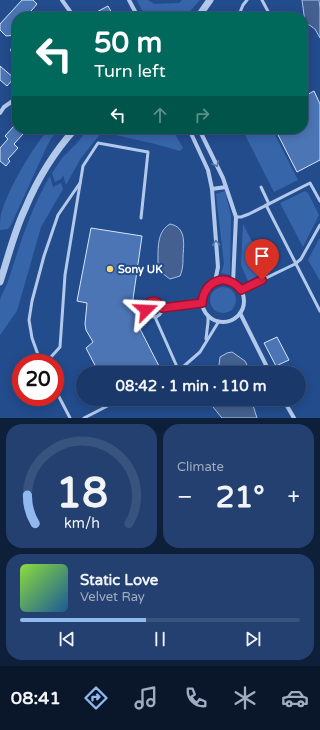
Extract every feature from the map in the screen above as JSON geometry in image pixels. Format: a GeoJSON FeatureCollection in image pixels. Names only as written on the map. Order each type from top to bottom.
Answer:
{"type":"FeatureCollection","features":[{"type":"Feature","properties":{"kind":"street"},"geometry":{"type":"LineString","coordinates":[[62,0],[70,12]]}},
{"type":"Feature","properties":{"kind":"street"},"geometry":{"type":"LineString","coordinates":[[129,0],[135,12]]}},
{"type":"Feature","properties":{"kind":"street"},"geometry":{"type":"LineString","coordinates":[[202,12],[210,0]]}},
{"type":"Feature","properties":{"kind":"street"},"geometry":{"type":"LineString","coordinates":[[0,113],[4,107],[12,101]]}},
{"type":"Feature","properties":{"kind":"street"},"geometry":{"type":"LineString","coordinates":[[0,282],[24,210],[52,160],[71,134]]}},
{"type":"Feature","properties":{"kind":"street"},"geometry":{"type":"LineString","coordinates":[[191,134],[208,170],[212,189],[218,267],[215,282]]}},
{"type":"Feature","properties":{"kind":"street"},"geometry":{"type":"LineString","coordinates":[[201,134],[223,178],[236,217],[233,283]]}},
{"type":"Feature","properties":{"kind":"street"},"geometry":{"type":"LineString","coordinates":[[212,189],[226,187]]}},
{"type":"Feature","properties":{"kind":"street"},"geometry":{"type":"LineString","coordinates":[[227,281],[233,283],[241,290],[244,304],[240,313],[231,320],[219,321],[213,319],[204,309],[202,303],[205,290],[215,282],[227,281]]}},
{"type":"Feature","properties":{"kind":"street"},"geometry":{"type":"LineString","coordinates":[[240,313],[266,366]]}},
{"type":"Feature","properties":{"kind":"street"},"geometry":{"type":"LineString","coordinates":[[288,406],[294,418]]}},
{"type":"Feature","properties":{"kind":"lane"},"geometry":{"type":"LineString","coordinates":[[240,12],[247,0]]}},
{"type":"Feature","properties":{"kind":"lane"},"geometry":{"type":"LineString","coordinates":[[262,0],[268,12]]}},
{"type":"Feature","properties":{"kind":"lane"},"geometry":{"type":"LineString","coordinates":[[54,354],[60,347],[65,275],[83,166],[98,142],[148,152],[141,218]]}},
{"type":"Feature","properties":{"kind":"lane"},"geometry":{"type":"LineString","coordinates":[[38,354],[32,338],[29,320],[32,301],[44,256],[58,215],[81,181]]}},
{"type":"Feature","properties":{"kind":"lane"},"geometry":{"type":"LineString","coordinates":[[236,217],[249,214],[310,183],[320,201]]}},
{"type":"Feature","properties":{"kind":"lane"},"geometry":{"type":"LineString","coordinates":[[261,187],[267,204],[295,264],[320,311]]}},
{"type":"Feature","properties":{"kind":"lane"},"geometry":{"type":"LineString","coordinates":[[241,290],[295,264],[301,259],[320,225]]}},
{"type":"Feature","properties":{"kind":"lane"},"geometry":{"type":"LineString","coordinates":[[155,317],[161,313],[162,308],[159,303],[154,301],[147,304],[146,310],[148,314],[155,317],[177,366]]}},
{"type":"Feature","properties":{"kind":"lane"},"geometry":{"type":"LineString","coordinates":[[162,308],[202,303]]}},
{"type":"Feature","properties":{"kind":"lane"},"geometry":{"type":"LineString","coordinates":[[206,341],[208,315]]}},
{"type":"Feature","properties":{"kind":"lane"},"geometry":{"type":"LineString","coordinates":[[182,366],[200,352],[219,321]]}},
{"type":"Feature","properties":{"kind":"lane"},"geometry":{"type":"LineString","coordinates":[[64,406],[70,418]]}},
{"type":"Feature","properties":{"kind":"lane"},"geometry":{"type":"LineString","coordinates":[[84,418],[107,406]]}},
{"type":"Feature","properties":{"kind":"shaded area"},"geometry":{"type":"Polygon","coordinates":[[[148,0],[154,4],[179,3],[182,0],[200,0],[189,12],[143,12],[137,1],[148,0]]]}},
{"type":"Feature","properties":{"kind":"shaded area"},"geometry":{"type":"Polygon","coordinates":[[[302,0],[319,0],[320,38],[315,29],[308,24],[308,12],[304,12],[302,0]]]}},
{"type":"Feature","properties":{"kind":"shaded area"},"geometry":{"type":"Polygon","coordinates":[[[45,134],[56,134],[52,137],[47,146],[11,225],[8,229],[0,230],[0,220],[4,204],[28,158],[45,134]]]}},
{"type":"Feature","properties":{"kind":"shaded area"},"geometry":{"type":"Polygon","coordinates":[[[84,134],[100,134],[81,158],[66,185],[63,175],[61,179],[55,182],[52,173],[62,158],[84,134]]]}},
{"type":"Feature","properties":{"kind":"shaded area"},"geometry":{"type":"Polygon","coordinates":[[[111,134],[175,134],[183,148],[180,151],[111,134]]]}},
{"type":"Feature","properties":{"kind":"shaded area"},"geometry":{"type":"Polygon","coordinates":[[[245,134],[275,134],[298,180],[274,192],[245,134]]]}},
{"type":"Feature","properties":{"kind":"shaded area"},"geometry":{"type":"Polygon","coordinates":[[[50,176],[53,187],[61,183],[63,189],[41,227],[17,311],[0,335],[0,301],[31,215],[50,176]]]}},
{"type":"Feature","properties":{"kind":"shaded area"},"geometry":{"type":"Polygon","coordinates":[[[225,191],[231,216],[230,275],[221,273],[224,264],[216,194],[225,191]]]}},
{"type":"Feature","properties":{"kind":"shaded area"},"geometry":{"type":"Polygon","coordinates":[[[305,191],[308,193],[319,215],[303,247],[280,203],[305,191]]]}},
{"type":"Feature","properties":{"kind":"shaded area"},"geometry":{"type":"Polygon","coordinates":[[[170,224],[179,228],[183,236],[184,246],[183,266],[180,276],[170,279],[158,268],[158,258],[161,234],[170,224]]]}},
{"type":"Feature","properties":{"kind":"shaded area"},"geometry":{"type":"Polygon","coordinates":[[[243,224],[267,271],[248,281],[241,265],[243,224]]]}},
{"type":"Feature","properties":{"kind":"shaded area"},"geometry":{"type":"Polygon","coordinates":[[[320,239],[320,281],[308,260],[320,239]]]}},
{"type":"Feature","properties":{"kind":"shaded area"},"geometry":{"type":"Polygon","coordinates":[[[223,287],[232,291],[236,300],[232,309],[223,313],[214,309],[210,300],[214,291],[223,287]]]}},
{"type":"Feature","properties":{"kind":"shaded area"},"geometry":{"type":"Polygon","coordinates":[[[232,352],[245,361],[248,366],[219,366],[220,357],[232,352]]]}},
{"type":"Feature","properties":{"kind":"shaded area"},"geometry":{"type":"Polygon","coordinates":[[[253,406],[257,418],[222,418],[213,407],[253,406]]]}},
{"type":"Feature","properties":{"kind":"building"},"geometry":{"type":"Polygon","coordinates":[[[22,0],[33,0],[37,4],[30,12],[12,12],[12,35],[6,36],[0,30],[0,24],[22,0]]]}},
{"type":"Feature","properties":{"kind":"building"},"geometry":{"type":"Polygon","coordinates":[[[108,6],[111,12],[97,12],[108,6]]]}},
{"type":"Feature","properties":{"kind":"building"},"geometry":{"type":"Polygon","coordinates":[[[0,66],[12,76],[12,80],[7,86],[0,80],[0,66]]]}},
{"type":"Feature","properties":{"kind":"building"},"geometry":{"type":"Polygon","coordinates":[[[314,91],[320,104],[320,160],[297,172],[278,134],[308,134],[308,94],[314,91]]]}},
{"type":"Feature","properties":{"kind":"building"},"geometry":{"type":"Polygon","coordinates":[[[12,128],[12,134],[23,134],[14,144],[18,148],[8,159],[10,161],[6,166],[0,161],[0,148],[8,139],[5,136],[12,128]]]}},
{"type":"Feature","properties":{"kind":"building","name":"Sony UK"},"geometry":{"type":"Polygon","coordinates":[[[91,228],[142,236],[132,306],[138,314],[138,325],[159,366],[95,366],[86,348],[93,342],[86,330],[85,324],[87,303],[77,301],[91,228]]]}},
{"type":"Feature","properties":{"kind":"building"},"geometry":{"type":"Polygon","coordinates":[[[277,337],[289,360],[276,366],[264,343],[277,337]]]}},
{"type":"Feature","properties":{"kind":"place","name":"Sony UK"},"geometry":{"type":"Point","coordinates":[110,269]}},
{"type":"Feature","properties":{"kind":"route"},"geometry":{"type":"LineString","coordinates":[[146,310],[147,304],[152,301],[159,303],[162,308],[200,304],[202,303],[205,290],[210,285],[221,280],[233,283],[241,290],[262,280]]}}]}
